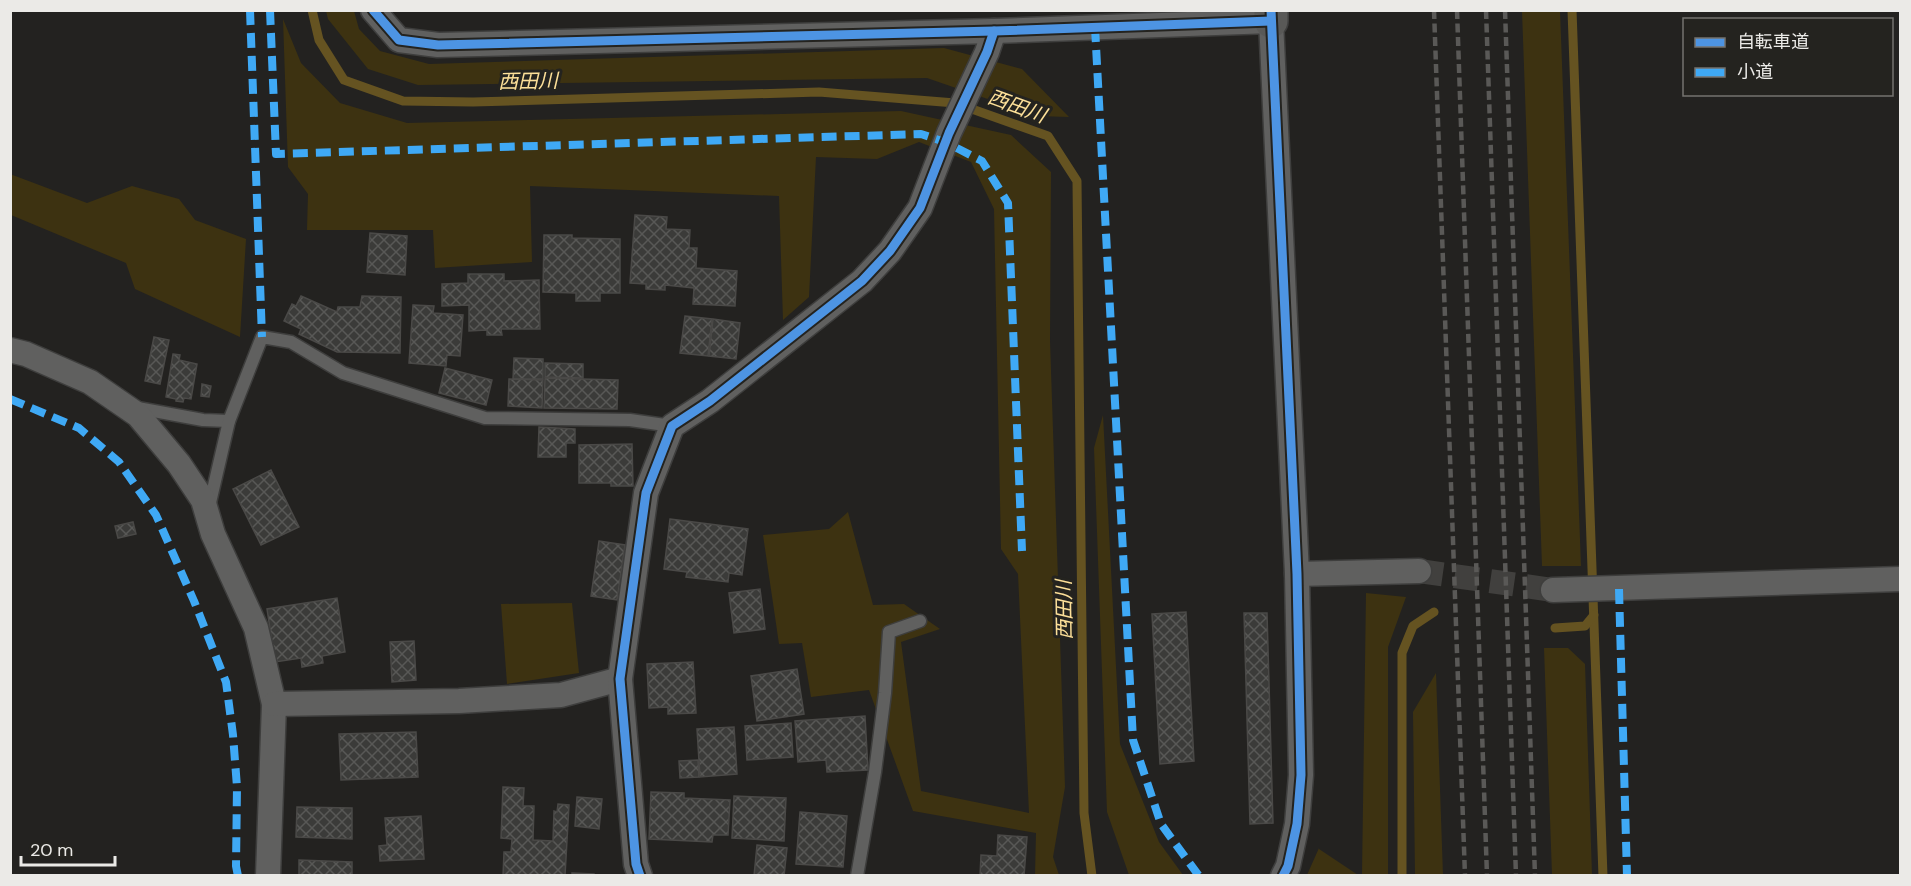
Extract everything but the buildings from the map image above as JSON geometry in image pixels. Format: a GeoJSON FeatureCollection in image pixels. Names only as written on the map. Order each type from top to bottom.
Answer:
{"type":"FeatureCollection","features":[{"type":"Feature","properties":{"kind":"street"},"geometry":{"type":"LineString","coordinates":[[372,10],[399,40],[438,45],[991,41],[1271,16],[1297,574],[1301,775],[1297,824],[1288,866],[1283,876]]}},
{"type":"Feature","properties":{"kind":"street"},"geometry":{"type":"LineString","coordinates":[[640,876],[636,864],[620,679],[645,492],[672,426],[710,401],[862,281],[890,251],[920,208],[949,133],[991,41]]}},
{"type":"Feature","properties":{"kind":"street"},"geometry":{"type":"LineString","coordinates":[[10,350],[26,354],[90,382],[138,416],[180,464],[203,500],[213,534],[256,628],[274,704],[268,876]]}},
{"type":"Feature","properties":{"kind":"street"},"geometry":{"type":"LineString","coordinates":[[1297,574],[1419,571]]}},
{"type":"Feature","properties":{"kind":"street"},"geometry":{"type":"LineString","coordinates":[[1565,590],[1900,579]]}},
{"type":"Feature","properties":{"kind":"street"},"geometry":{"type":"LineString","coordinates":[[274,704],[459,701],[561,695],[620,679]]}},
{"type":"Feature","properties":{"kind":"lane"},"geometry":{"type":"LineString","coordinates":[[208,514],[229,421],[262,337],[291,342],[343,373],[485,418],[630,420],[672,426]]}},
{"type":"Feature","properties":{"kind":"lane"},"geometry":{"type":"LineString","coordinates":[[125,406],[203,420],[229,421]]}},
{"type":"Feature","properties":{"kind":"lane"},"geometry":{"type":"LineString","coordinates":[[857,876],[877,761],[889,633],[920,621]]}},
{"type":"Feature","properties":{"kind":"shaded area"},"geometry":{"type":"Polygon","coordinates":[[[326,11],[354,11],[359,29],[380,51],[429,64],[944,48],[1022,69],[1069,117],[1037,116],[927,78],[418,85],[368,69],[328,19],[326,11]]]}},
{"type":"Feature","properties":{"kind":"shaded area"},"geometry":{"type":"Polygon","coordinates":[[[1522,11],[1560,11],[1581,566],[1542,566],[1522,11]]]}},
{"type":"Feature","properties":{"kind":"shaded area"},"geometry":{"type":"Polygon","coordinates":[[[283,19],[301,63],[340,103],[407,123],[901,111],[1011,135],[1051,172],[1050,341],[1065,787],[1053,857],[1059,875],[1035,875],[1036,833],[913,811],[869,690],[811,697],[802,643],[779,644],[763,535],[829,529],[848,512],[873,605],[904,604],[940,629],[901,642],[921,791],[1029,813],[1018,574],[1001,549],[994,209],[971,162],[919,142],[877,159],[816,157],[809,297],[783,320],[779,196],[530,186],[532,262],[435,268],[433,230],[307,230],[308,194],[288,167],[283,19]]]}},
{"type":"Feature","properties":{"kind":"shaded area"},"geometry":{"type":"Polygon","coordinates":[[[10,174],[87,203],[132,186],[179,199],[195,220],[246,239],[240,337],[135,289],[126,263],[11,215],[10,174]]]}},
{"type":"Feature","properties":{"kind":"shaded area"},"geometry":{"type":"Polygon","coordinates":[[[1103,415],[1120,744],[1159,842],[1183,875],[1129,875],[1107,812],[1094,448],[1103,415]]]}},
{"type":"Feature","properties":{"kind":"shaded area"},"geometry":{"type":"Polygon","coordinates":[[[1366,593],[1406,597],[1388,647],[1388,875],[1362,875],[1366,593]]]}},
{"type":"Feature","properties":{"kind":"shaded area"},"geometry":{"type":"Polygon","coordinates":[[[572,603],[579,673],[507,684],[501,604],[572,603]]]}},
{"type":"Feature","properties":{"kind":"shaded area"},"geometry":{"type":"Polygon","coordinates":[[[1544,648],[1568,648],[1585,664],[1592,875],[1552,875],[1544,648]]]}},
{"type":"Feature","properties":{"kind":"shaded area"},"geometry":{"type":"Polygon","coordinates":[[[1436,673],[1443,875],[1415,875],[1413,712],[1436,673]]]}},
{"type":"Feature","properties":{"kind":"shaded area"},"geometry":{"type":"Polygon","coordinates":[[[1319,849],[1358,875],[1307,875],[1319,849]]]}},
{"type":"Feature","properties":{"kind":"waterway","name":"西田川"},"geometry":{"type":"LineString","coordinates":[[312,10],[319,40],[344,80],[403,101],[473,102],[819,92],[955,103],[1048,136],[1077,181],[1084,813],[1092,876]]}},
{"type":"Feature","properties":{"kind":"waterway"},"geometry":{"type":"LineString","coordinates":[[1572,10],[1603,876]]}},
{"type":"Feature","properties":{"kind":"waterway"},"geometry":{"type":"LineString","coordinates":[[1402,876],[1402,653],[1413,626],[1434,612]]}},
{"type":"Feature","properties":{"kind":"waterway"},"geometry":{"type":"LineString","coordinates":[[1555,628],[1585,626],[1594,615]]}},
{"type":"Feature","properties":{"kind":"tunnel"},"geometry":{"type":"LineString","coordinates":[[1419,571],[1553,590]]}},
{"type":"Feature","properties":{"kind":"railway"},"geometry":{"type":"LineString","coordinates":[[1434,10],[1465,876]]}},
{"type":"Feature","properties":{"kind":"railway"},"geometry":{"type":"LineString","coordinates":[[1457,10],[1487,876]]}},
{"type":"Feature","properties":{"kind":"railway"},"geometry":{"type":"LineString","coordinates":[[1486,10],[1516,876]]}},
{"type":"Feature","properties":{"kind":"railway"},"geometry":{"type":"LineString","coordinates":[[1505,10],[1535,876]]}},
{"type":"Feature","properties":{"kind":"marked path"},"geometry":{"type":"LineString","coordinates":[[250,10],[262,337]]}},
{"type":"Feature","properties":{"kind":"marked path"},"geometry":{"type":"LineString","coordinates":[[270,10],[276,154],[921,134],[945,142],[982,161],[1008,203],[1022,551]]}},
{"type":"Feature","properties":{"kind":"marked path"},"geometry":{"type":"LineString","coordinates":[[1095,27],[1133,740],[1161,824],[1199,876]]}},
{"type":"Feature","properties":{"kind":"marked path"},"geometry":{"type":"LineString","coordinates":[[10,399],[79,428],[119,462],[156,515],[194,601],[226,682],[237,787],[236,866],[238,876]]}},
{"type":"Feature","properties":{"kind":"marked path"},"geometry":{"type":"LineString","coordinates":[[1619,589],[1627,876]]}},
{"type":"Feature","properties":{"kind":"cycle path"},"geometry":{"type":"LineString","coordinates":[[373,10],[399,40],[438,45],[994,31],[1271,21]]}},
{"type":"Feature","properties":{"kind":"cycle path"},"geometry":{"type":"LineString","coordinates":[[1271,10],[1297,574],[1301,775],[1297,824],[1288,866],[1283,876]]}},
{"type":"Feature","properties":{"kind":"cycle path"},"geometry":{"type":"LineString","coordinates":[[640,876],[636,864],[620,679],[646,493],[672,426],[710,401],[862,281],[890,251],[920,208],[949,133],[987,52],[994,31]]}}]}
